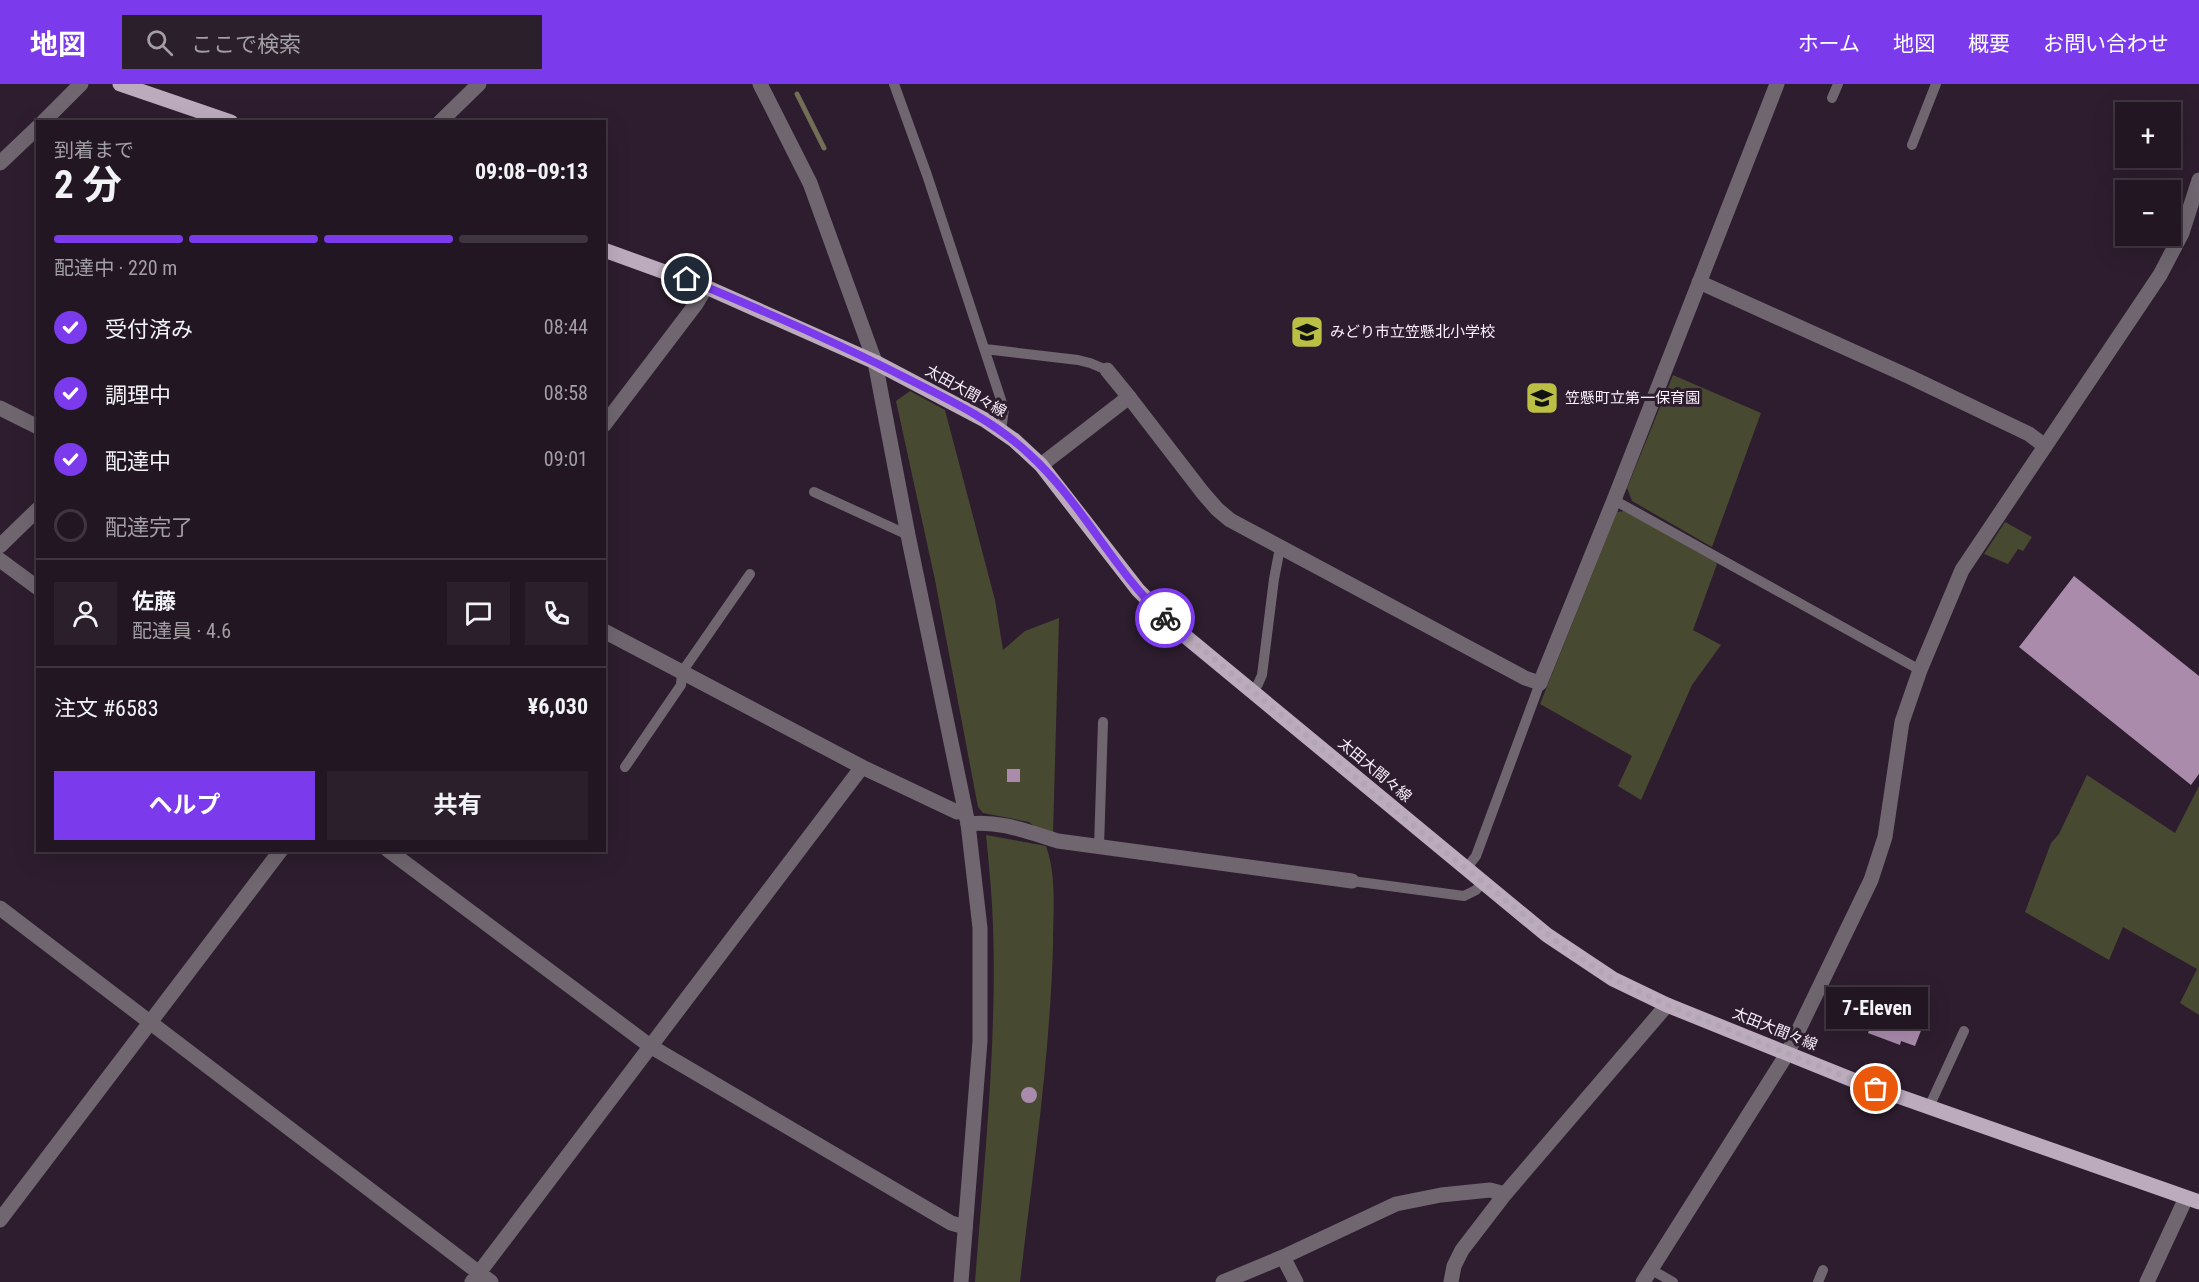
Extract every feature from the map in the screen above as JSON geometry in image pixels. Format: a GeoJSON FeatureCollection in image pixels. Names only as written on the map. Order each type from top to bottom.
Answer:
{"type":"FeatureCollection","features":[{"type":"Feature","properties":{"kind":"main road"},"geometry":{"type":"LineString","coordinates":[[120,84],[225,120]]}},
{"type":"Feature","properties":{"kind":"main road","name":"太田大間々線"},"geometry":{"type":"LineString","coordinates":[[606,251],[706,287],[875,362],[963,407],[1001,431],[1041,465],[1138,590],[1179,631],[1466,869],[1569,951],[1613,979],[1667,1005],[1858,1082],[2192,1200]]}},
{"type":"Feature","properties":{"kind":"street"},"geometry":{"type":"LineString","coordinates":[[45,120],[81,84]]}},
{"type":"Feature","properties":{"kind":"street"},"geometry":{"type":"LineString","coordinates":[[442,120],[479,84]]}},
{"type":"Feature","properties":{"kind":"street"},"geometry":{"type":"LineString","coordinates":[[760,84],[810,183],[875,362],[966,818],[980,928],[980,1041],[961,1282]]}},
{"type":"Feature","properties":{"kind":"street"},"geometry":{"type":"LineString","coordinates":[[1107,370],[1217,509],[1230,520],[1525,678],[1540,683],[1777,84]]}},
{"type":"Feature","properties":{"kind":"street"},"geometry":{"type":"LineString","coordinates":[[0,163],[36,129]]}},
{"type":"Feature","properties":{"kind":"street"},"geometry":{"type":"LineString","coordinates":[[1646,1276],[1787,1054],[1876,869],[1885,837],[1902,722],[1920,670],[1962,570],[2160,275],[2182,233],[2199,180]]}},
{"type":"Feature","properties":{"kind":"street"},"geometry":{"type":"LineString","coordinates":[[1699,282],[1910,377],[2029,434],[2045,446]]}},
{"type":"Feature","properties":{"kind":"street"},"geometry":{"type":"LineString","coordinates":[[606,422],[696,304],[706,287]]}},
{"type":"Feature","properties":{"kind":"street"},"geometry":{"type":"LineString","coordinates":[[1041,465],[1129,397]]}},
{"type":"Feature","properties":{"kind":"street"},"geometry":{"type":"LineString","coordinates":[[0,408],[36,426]]}},
{"type":"Feature","properties":{"kind":"street"},"geometry":{"type":"LineString","coordinates":[[0,546],[36,511]]}},
{"type":"Feature","properties":{"kind":"street"},"geometry":{"type":"LineString","coordinates":[[0,560],[36,587]]}},
{"type":"Feature","properties":{"kind":"street"},"geometry":{"type":"LineString","coordinates":[[606,633],[862,767],[966,818],[1024,829],[1058,841],[1352,881]]}},
{"type":"Feature","properties":{"kind":"street"},"geometry":{"type":"LineString","coordinates":[[0,908],[480,1279],[650,1046],[862,767]]}},
{"type":"Feature","properties":{"kind":"street"},"geometry":{"type":"LineString","coordinates":[[0,1220],[280,852]]}},
{"type":"Feature","properties":{"kind":"street"},"geometry":{"type":"LineString","coordinates":[[391,852],[650,1046],[951,1223],[965,1227]]}},
{"type":"Feature","properties":{"kind":"street"},"geometry":{"type":"LineString","coordinates":[[1451,1282],[1454,1266],[1462,1250],[1505,1194],[1667,1005]]}},
{"type":"Feature","properties":{"kind":"street"},"geometry":{"type":"LineString","coordinates":[[1223,1282],[1283,1257],[1396,1204],[1441,1194],[1490,1190],[1505,1194]]}},
{"type":"Feature","properties":{"kind":"street"},"geometry":{"type":"LineString","coordinates":[[2147,1282],[2192,1200]]}},
{"type":"Feature","properties":{"kind":"street"},"geometry":{"type":"LineString","coordinates":[[1283,1257],[1296,1282]]}},
{"type":"Feature","properties":{"kind":"lane"},"geometry":{"type":"LineString","coordinates":[[894,84],[927,175],[1004,409],[1001,431]]}},
{"type":"Feature","properties":{"kind":"lane"},"geometry":{"type":"LineString","coordinates":[[1832,98],[1838,84]]}},
{"type":"Feature","properties":{"kind":"lane"},"geometry":{"type":"LineString","coordinates":[[1912,146],[1936,84]]}},
{"type":"Feature","properties":{"kind":"lane"},"geometry":{"type":"LineString","coordinates":[[985,349],[1078,360],[1107,370]]}},
{"type":"Feature","properties":{"kind":"lane"},"geometry":{"type":"LineString","coordinates":[[814,492],[908,535]]}},
{"type":"Feature","properties":{"kind":"lane"},"geometry":{"type":"LineString","coordinates":[[1614,500],[1920,670]]}},
{"type":"Feature","properties":{"kind":"lane"},"geometry":{"type":"LineString","coordinates":[[1252,692],[1262,675],[1280,548]]}},
{"type":"Feature","properties":{"kind":"lane"},"geometry":{"type":"LineString","coordinates":[[625,767],[681,685],[682,672],[750,574]]}},
{"type":"Feature","properties":{"kind":"lane"},"geometry":{"type":"LineString","coordinates":[[1466,869],[1476,856],[1540,683]]}},
{"type":"Feature","properties":{"kind":"lane"},"geometry":{"type":"LineString","coordinates":[[1100,847],[1103,722]]}},
{"type":"Feature","properties":{"kind":"lane"},"geometry":{"type":"LineString","coordinates":[[1352,881],[1464,896],[1476,890],[1483,882]]}},
{"type":"Feature","properties":{"kind":"lane"},"geometry":{"type":"LineString","coordinates":[[1929,1107],[1964,1031]]}},
{"type":"Feature","properties":{"kind":"lane"},"geometry":{"type":"LineString","coordinates":[[1818,1282],[1823,1270]]}},
{"type":"Feature","properties":{"kind":"lane"},"geometry":{"type":"LineString","coordinates":[[1646,1276],[1673,1282]]}},
{"type":"Feature","properties":{"kind":"green space"},"geometry":{"type":"Polygon","coordinates":[[[1673,375],[1761,413],[1712,547],[1632,501],[1627,488],[1673,375]]]}},
{"type":"Feature","properties":{"kind":"green space"},"geometry":{"type":"Polygon","coordinates":[[[910,391],[945,410],[995,600],[1003,650],[1025,631],[1059,618],[1053,834],[1039,830],[1029,822],[983,813],[978,807],[935,580],[896,401],[910,391]]]}},
{"type":"Feature","properties":{"kind":"green space"},"geometry":{"type":"Polygon","coordinates":[[[1624,511],[1713,559],[1717,564],[1693,630],[1721,645],[1692,685],[1641,800],[1618,786],[1632,756],[1540,704],[1617,512],[1624,511]]]}},
{"type":"Feature","properties":{"kind":"green space"},"geometry":{"type":"Polygon","coordinates":[[[2005,522],[2032,537],[2023,551],[2018,549],[2008,564],[1984,554],[2005,522]]]}},
{"type":"Feature","properties":{"kind":"green space"},"geometry":{"type":"Polygon","coordinates":[[[2087,775],[2175,833],[2199,786],[2199,1015],[2180,1003],[2197,969],[2123,927],[2109,960],[2025,912],[2051,843],[2059,834],[2087,775]]]}},
{"type":"Feature","properties":{"kind":"green space"},"geometry":{"type":"Polygon","coordinates":[[[986,835],[1046,846],[1053,882],[1053,945],[1048,1030],[1020,1282],[975,1282],[989,1104],[993,1015],[993,926],[986,835]]]}},
{"type":"Feature","properties":{"kind":"building"},"geometry":{"type":"Polygon","coordinates":[[[2074,576],[2199,676],[2199,774],[2191,785],[2019,647],[2074,576]]]}},
{"type":"Feature","properties":{"kind":"building"},"geometry":{"type":"Polygon","coordinates":[[[1007,769],[1020,769],[1020,782],[1007,782],[1007,769]]]}},
{"type":"Feature","properties":{"kind":"building"},"geometry":{"type":"Polygon","coordinates":[[[1881,997],[1927,1015],[1915,1046],[1901,1041],[1900,1045],[1868,1033],[1881,997]]]}},
{"type":"Feature","properties":{"kind":"building"},"geometry":{"type":"Polygon","coordinates":[[[1029,1087],[1037,1095],[1029,1103],[1021,1095],[1029,1087]]]}},
{"type":"Feature","properties":{"kind":"waterway"},"geometry":{"type":"LineString","coordinates":[[797,94],[824,148]]}},
{"type":"Feature","properties":{"kind":"way so far"},"geometry":{"type":"LineString","coordinates":[[1165,618],[1448,854],[1569,951],[1613,979],[1667,1005],[1876,1089]]}},
{"type":"Feature","properties":{"kind":"place","name":"みどり市立笠懸北小学校"},"geometry":{"type":"Point","coordinates":[1307,332]}},
{"type":"Feature","properties":{"kind":"place","name":"笠懸町立第一保育園"},"geometry":{"type":"Point","coordinates":[1542,398]}},
{"type":"Feature","properties":{"kind":"place","name":"7-Eleven"},"geometry":{"type":"Point","coordinates":[1876,1089]}},
{"type":"Feature","properties":{"kind":"route"},"geometry":{"type":"LineString","coordinates":[[687,279],[875,362],[963,407],[1014,440],[1054,479],[1138,590],[1165,618]]}}]}
